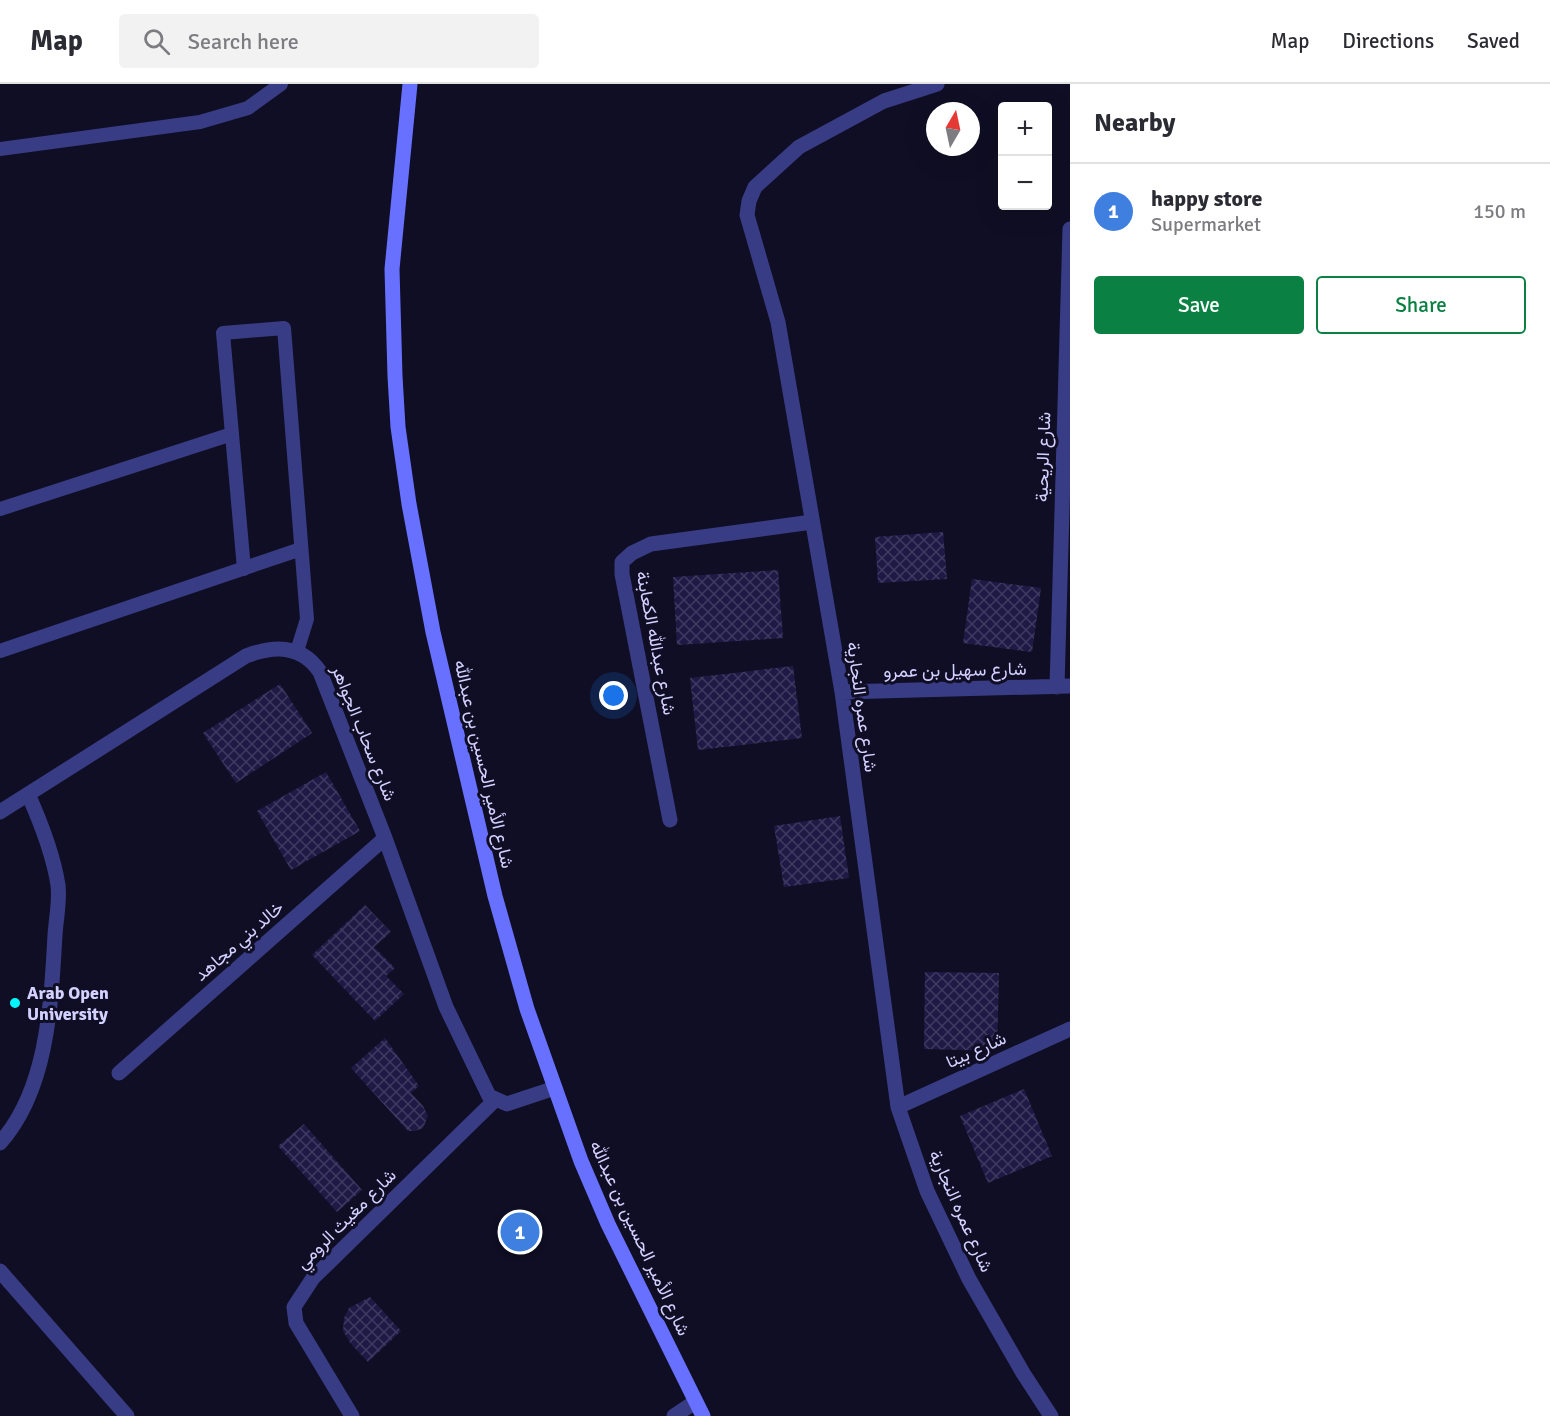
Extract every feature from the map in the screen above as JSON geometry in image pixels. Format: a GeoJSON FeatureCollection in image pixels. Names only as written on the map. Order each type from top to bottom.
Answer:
{"type":"FeatureCollection","features":[{"type":"Feature","properties":{"kind":"main road","name":"شارع الأمير الحسين بن عبدالله"},"geometry":{"type":"LineString","coordinates":[[410,84],[392,269],[398,427],[409,504],[433,632],[495,896],[527,1009],[581,1161],[608,1224],[703,1416]]}},
{"type":"Feature","properties":{"kind":"street","name":"شارع عمره النجارية"},"geometry":{"type":"LineString","coordinates":[[937,84],[884,101],[799,147],[755,187],[749,201],[747,215],[778,322],[842,692],[898,1107],[927,1191],[969,1279],[1023,1373],[1051,1416]]}},
{"type":"Feature","properties":{"kind":"street","name":"شارع الريحية"},"geometry":{"type":"LineString","coordinates":[[1063,687],[1070,229]]}},
{"type":"Feature","properties":{"kind":"street","name":"شارع عبدالله الكعابنة"},"geometry":{"type":"LineString","coordinates":[[670,820],[622,574],[622,562],[632,552],[651,544],[812,522]]}},
{"type":"Feature","properties":{"kind":"street"},"geometry":{"type":"LineString","coordinates":[[0,812],[246,656],[271,649],[297,651]]}},
{"type":"Feature","properties":{"kind":"street","name":"شارع سحاب الجواهر"},"geometry":{"type":"LineString","coordinates":[[297,651],[306,656],[320,672],[385,838],[446,1007],[490,1095]]}},
{"type":"Feature","properties":{"kind":"street","name":"شارع سهيل بن عمرو"},"geometry":{"type":"LineString","coordinates":[[842,692],[1063,687]]}},
{"type":"Feature","properties":{"kind":"street"},"geometry":{"type":"LineString","coordinates":[[0,1143],[26,1106],[37,1073],[48,1017],[54,954],[58,887],[46,836],[28,794]]}},
{"type":"Feature","properties":{"kind":"street","name":"خالد بني مجاهد"},"geometry":{"type":"LineString","coordinates":[[119,1073],[385,838]]}},
{"type":"Feature","properties":{"kind":"street","name":"شارع بيتا"},"geometry":{"type":"LineString","coordinates":[[898,1107],[1070,1029]]}},
{"type":"Feature","properties":{"kind":"street"},"geometry":{"type":"LineString","coordinates":[[490,1095],[507,1104],[555,1088]]}},
{"type":"Feature","properties":{"kind":"street","name":"شارع مغيث الرومي"},"geometry":{"type":"LineString","coordinates":[[352,1416],[296,1323],[294,1307],[313,1278],[490,1095]]}},
{"type":"Feature","properties":{"kind":"street"},"geometry":{"type":"LineString","coordinates":[[0,1270],[127,1416]]}},
{"type":"Feature","properties":{"kind":"street"},"geometry":{"type":"LineString","coordinates":[[674,1416],[695,1402]]}},
{"type":"Feature","properties":{"kind":"lane"},"geometry":{"type":"LineString","coordinates":[[0,149],[78,136],[200,122],[248,108],[281,84]]}},
{"type":"Feature","properties":{"kind":"lane"},"geometry":{"type":"LineString","coordinates":[[244,568],[223,333],[284,328],[307,619],[297,651]]}},
{"type":"Feature","properties":{"kind":"lane"},"geometry":{"type":"LineString","coordinates":[[0,509],[232,434]]}},
{"type":"Feature","properties":{"kind":"lane"},"geometry":{"type":"LineString","coordinates":[[0,651],[301,549]]}},
{"type":"Feature","properties":{"kind":"building"},"geometry":{"type":"Polygon","coordinates":[[[943,532],[947,579],[878,583],[875,537],[943,532]]]}},
{"type":"Feature","properties":{"kind":"building"},"geometry":{"type":"Polygon","coordinates":[[[778,570],[783,638],[677,645],[673,577],[778,570]]]}},
{"type":"Feature","properties":{"kind":"building"},"geometry":{"type":"Polygon","coordinates":[[[972,579],[1041,588],[1032,652],[963,643],[972,579]]]}},
{"type":"Feature","properties":{"kind":"building"},"geometry":{"type":"Polygon","coordinates":[[[793,666],[802,738],[698,750],[690,678],[793,666]]]}},
{"type":"Feature","properties":{"kind":"building"},"geometry":{"type":"Polygon","coordinates":[[[280,684],[312,733],[236,783],[203,733],[280,684]]]}},
{"type":"Feature","properties":{"kind":"building"},"geometry":{"type":"Polygon","coordinates":[[[326,772],[360,831],[291,870],[257,811],[326,772]]]}},
{"type":"Feature","properties":{"kind":"building"},"geometry":{"type":"Polygon","coordinates":[[[840,816],[849,878],[784,887],[774,826],[840,816]]]}},
{"type":"Feature","properties":{"kind":"building"},"geometry":{"type":"Polygon","coordinates":[[[365,905],[391,932],[374,947],[395,968],[386,976],[404,994],[375,1021],[312,955],[365,905]]]}},
{"type":"Feature","properties":{"kind":"building"},"geometry":{"type":"Polygon","coordinates":[[[925,972],[999,973],[997,1051],[924,1049],[925,972]]]}},
{"type":"Feature","properties":{"kind":"building"},"geometry":{"type":"Polygon","coordinates":[[[385,1038],[419,1086],[411,1093],[423,1106],[428,1116],[423,1128],[415,1131],[408,1131],[351,1068],[385,1038]]]}},
{"type":"Feature","properties":{"kind":"building"},"geometry":{"type":"Polygon","coordinates":[[[1024,1089],[1052,1156],[988,1183],[960,1116],[1024,1089]]]}},
{"type":"Feature","properties":{"kind":"building"},"geometry":{"type":"Polygon","coordinates":[[[304,1124],[362,1190],[337,1212],[278,1146],[304,1124]]]}},
{"type":"Feature","properties":{"kind":"building"},"geometry":{"type":"Polygon","coordinates":[[[370,1297],[401,1331],[368,1362],[351,1344],[343,1331],[344,1318],[349,1308],[370,1297]]]}},
{"type":"Feature","properties":{"kind":"place","name":"Arab Open University"},"geometry":{"type":"Point","coordinates":[15,1003]}},
{"type":"Feature","properties":{"kind":"place","name":"happy store"},"geometry":{"type":"Point","coordinates":[520,1232]}}]}
